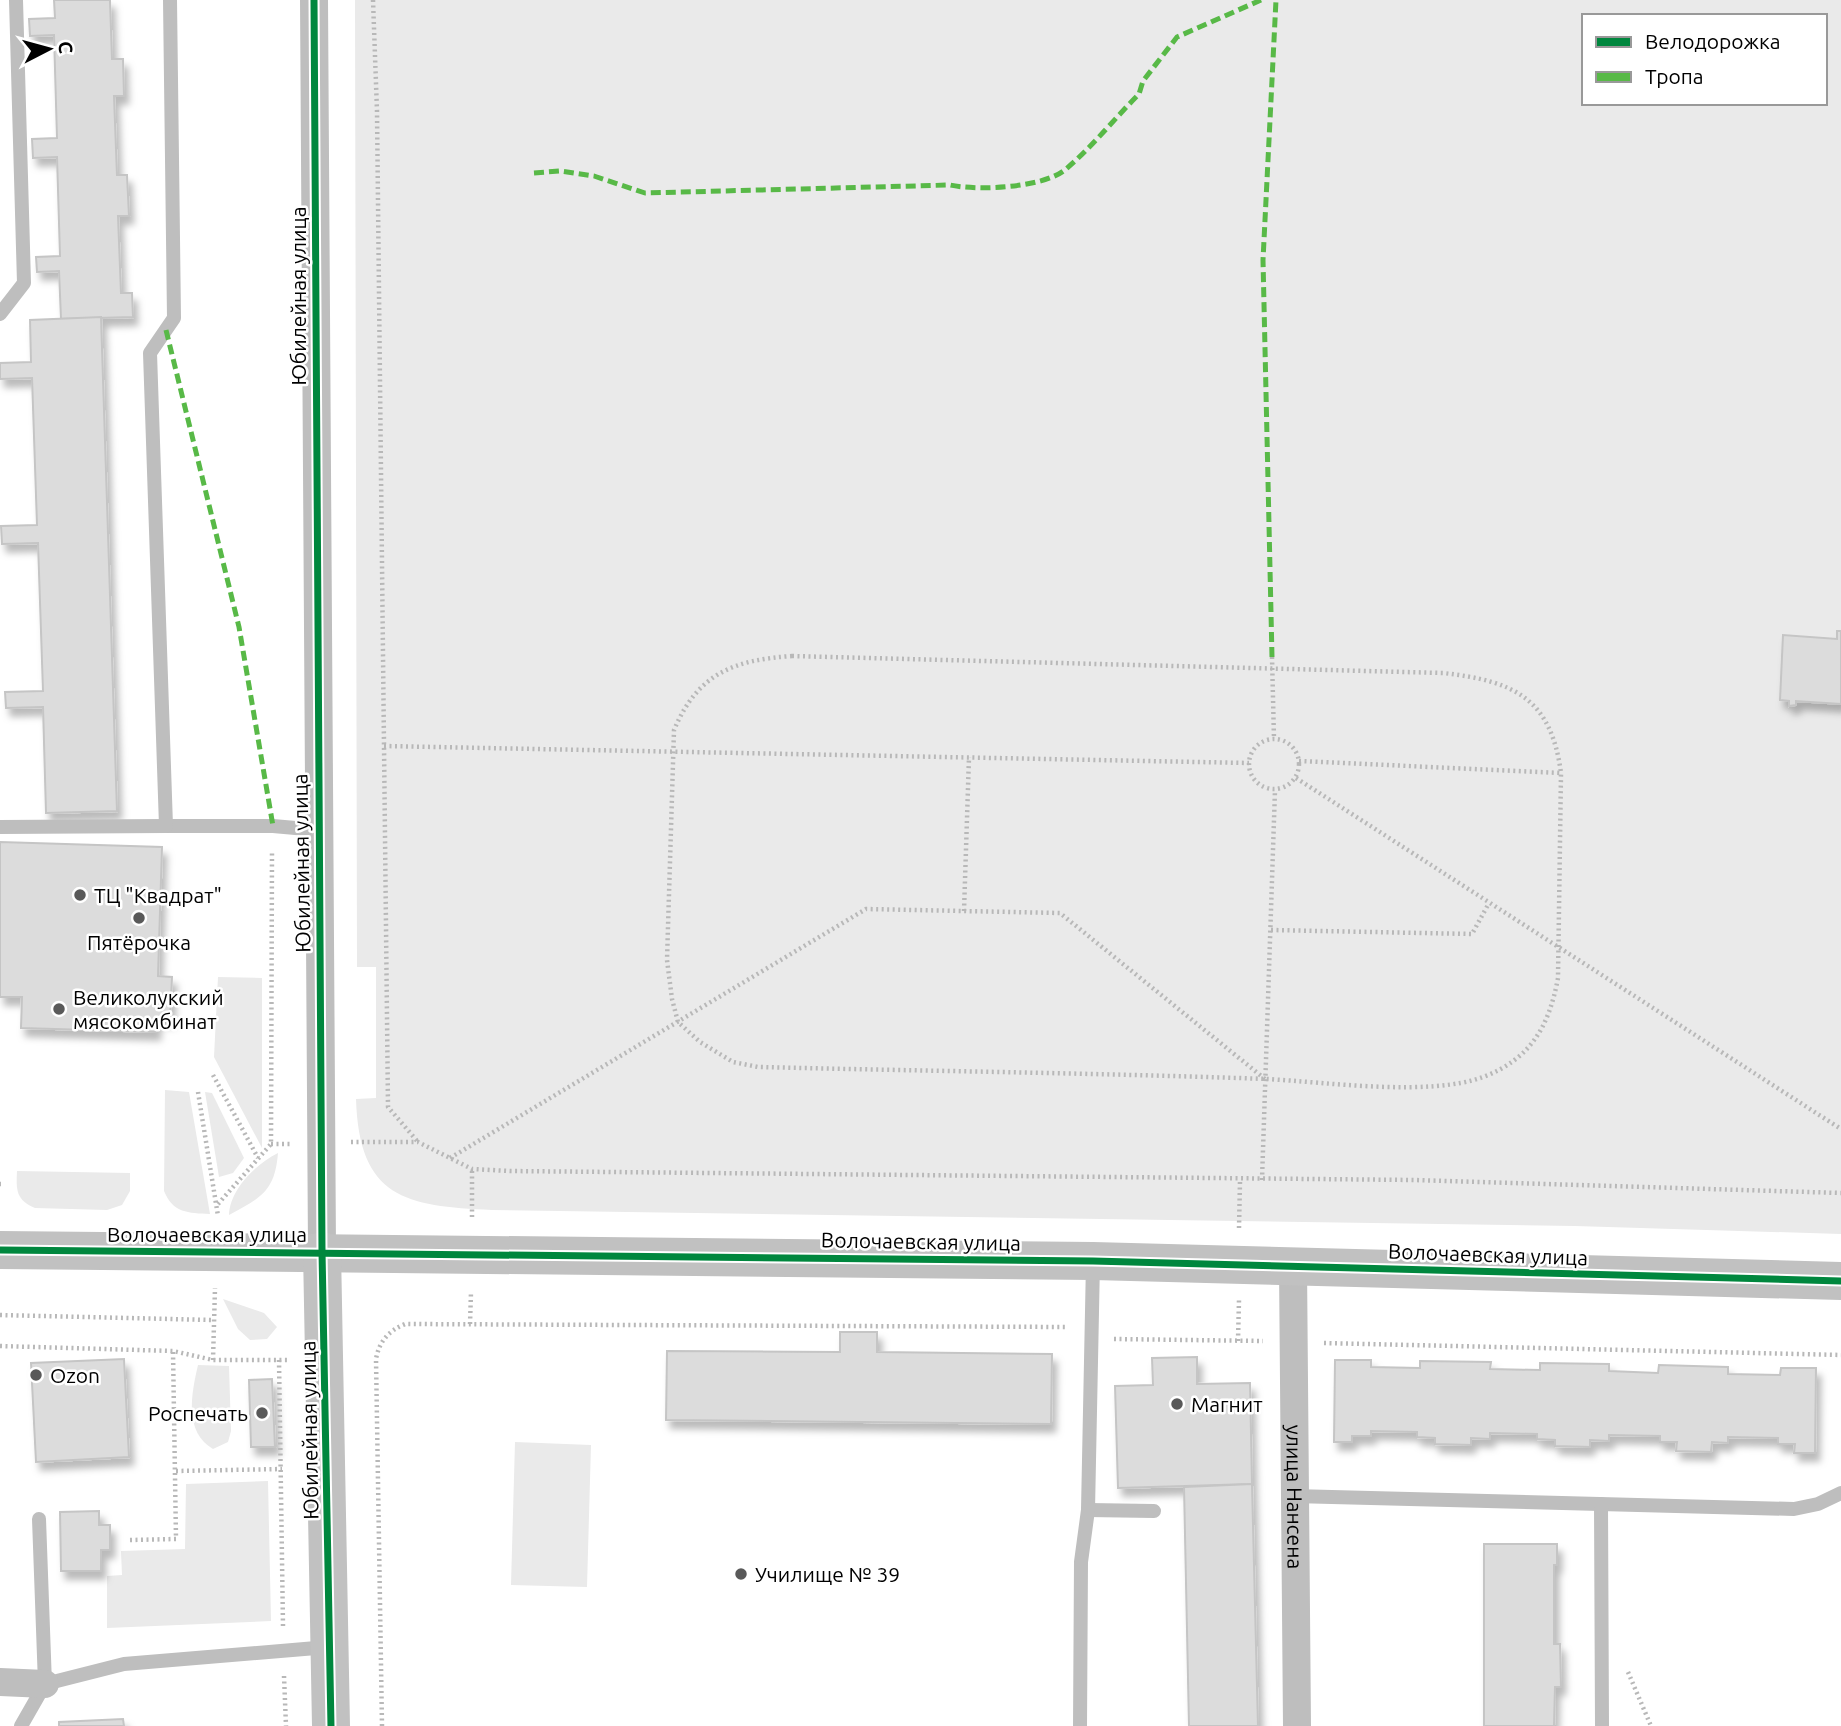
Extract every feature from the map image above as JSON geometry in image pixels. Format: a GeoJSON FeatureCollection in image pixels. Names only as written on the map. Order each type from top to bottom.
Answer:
{"type":"FeatureCollection","features":[{"type":"Feature","properties":{"kind":"street","name":"Юбилейная улица"},"geometry":{"type":"LineString","coordinates":[[314,0],[322,1251],[331,1726]]}},
{"type":"Feature","properties":{"kind":"street","name":"Волочаевская улица"},"geometry":{"type":"LineString","coordinates":[[0,1250],[322,1251],[1093,1261],[1841,1281]]}},
{"type":"Feature","properties":{"kind":"street","name":"улица Нансена"},"geometry":{"type":"LineString","coordinates":[[1293,1266],[1297,1726]]}},
{"type":"Feature","properties":{"kind":"street"},"geometry":{"type":"LineString","coordinates":[[0,1682],[45,1684]]}},
{"type":"Feature","properties":{"kind":"lane"},"geometry":{"type":"LineString","coordinates":[[0,314],[24,283],[16,0]]}},
{"type":"Feature","properties":{"kind":"lane"},"geometry":{"type":"LineString","coordinates":[[166,826],[150,353],[174,318],[170,0]]}},
{"type":"Feature","properties":{"kind":"lane"},"geometry":{"type":"LineString","coordinates":[[0,827],[272,826],[318,830]]}},
{"type":"Feature","properties":{"kind":"lane"},"geometry":{"type":"LineString","coordinates":[[1080,1726],[1082,1562],[1088,1510],[1093,1261]]}},
{"type":"Feature","properties":{"kind":"lane"},"geometry":{"type":"LineString","coordinates":[[1293,1496],[1794,1509],[1818,1504],[1841,1493]]}},
{"type":"Feature","properties":{"kind":"lane"},"geometry":{"type":"LineString","coordinates":[[1601,1504],[1602,1726]]}},
{"type":"Feature","properties":{"kind":"lane"},"geometry":{"type":"LineString","coordinates":[[1088,1510],[1154,1511]]}},
{"type":"Feature","properties":{"kind":"lane"},"geometry":{"type":"LineString","coordinates":[[21,1726],[45,1684],[39,1519]]}},
{"type":"Feature","properties":{"kind":"lane"},"geometry":{"type":"LineString","coordinates":[[45,1684],[124,1664],[330,1646]]}},
{"type":"Feature","properties":{"kind":"path"},"geometry":{"type":"LineString","coordinates":[[373,0],[377,111],[388,1107],[418,1142],[472,1169],[510,1171],[859,1173],[1262,1181],[1414,1180],[1841,1193]]}},
{"type":"Feature","properties":{"kind":"path"},"geometry":{"type":"LineString","coordinates":[[792,656],[1443,673],[1484,678],[1510,689],[1532,704],[1548,722],[1557,744],[1561,773],[1560,949],[1553,1005],[1543,1032],[1528,1051],[1504,1068],[1454,1085],[1426,1087],[1265,1079],[758,1067],[715,1053],[678,1022],[667,960],[672,751],[674,730],[684,706],[703,684],[732,666],[758,658],[792,656]]}},
{"type":"Feature","properties":{"kind":"path"},"geometry":{"type":"LineString","coordinates":[[1272,657],[1274,739]]}},
{"type":"Feature","properties":{"kind":"path"},"geometry":{"type":"LineString","coordinates":[[1274,739],[1293,747],[1299,761],[1296,778],[1285,787],[1275,790],[1256,782],[1249,763],[1255,747],[1274,739]]}},
{"type":"Feature","properties":{"kind":"path"},"geometry":{"type":"LineString","coordinates":[[384,746],[1249,763]]}},
{"type":"Feature","properties":{"kind":"path"},"geometry":{"type":"LineString","coordinates":[[964,911],[970,757]]}},
{"type":"Feature","properties":{"kind":"path"},"geometry":{"type":"LineString","coordinates":[[1299,761],[1561,773]]}},
{"type":"Feature","properties":{"kind":"path"},"geometry":{"type":"LineString","coordinates":[[1296,778],[1841,1129]]}},
{"type":"Feature","properties":{"kind":"path"},"geometry":{"type":"LineString","coordinates":[[1262,1181],[1275,790]]}},
{"type":"Feature","properties":{"kind":"path"},"geometry":{"type":"LineString","coordinates":[[198,1092],[218,1204],[271,1144],[272,826]]}},
{"type":"Feature","properties":{"kind":"path"},"geometry":{"type":"LineString","coordinates":[[1271,930],[1472,934],[1489,903]]}},
{"type":"Feature","properties":{"kind":"path"},"geometry":{"type":"LineString","coordinates":[[450,1158],[866,909],[1060,913],[1265,1079]]}},
{"type":"Feature","properties":{"kind":"path"},"geometry":{"type":"LineString","coordinates":[[213,1075],[258,1158]]}},
{"type":"Feature","properties":{"kind":"path"},"geometry":{"type":"LineString","coordinates":[[271,1144],[418,1142]]}},
{"type":"Feature","properties":{"kind":"path"},"geometry":{"type":"LineString","coordinates":[[0,1315],[213,1320]]}},
{"type":"Feature","properties":{"kind":"path"},"geometry":{"type":"LineString","coordinates":[[382,1726],[376,1359],[377,1349],[394,1328],[405,1324],[1092,1333],[1292,1342],[1841,1355]]}},
{"type":"Feature","properties":{"kind":"path"},"geometry":{"type":"LineString","coordinates":[[0,1346],[173,1351],[213,1360],[279,1360],[286,1726]]}},
{"type":"Feature","properties":{"kind":"path"},"geometry":{"type":"LineString","coordinates":[[130,1540],[176,1539],[173,1351]]}},
{"type":"Feature","properties":{"kind":"path"},"geometry":{"type":"LineString","coordinates":[[176,1471],[282,1469]]}},
{"type":"Feature","properties":{"kind":"shaded area"},"geometry":{"type":"Polygon","coordinates":[[[355,0],[1841,0],[1841,1234],[1575,1226],[492,1210],[434,1205],[392,1190],[377,1177],[366,1158],[359,1132],[356,1099],[376,1098],[376,967],[357,967],[355,0]]]}},
{"type":"Feature","properties":{"kind":"shaded area"},"geometry":{"type":"Polygon","coordinates":[[[218,977],[262,978],[262,1148],[214,1057],[218,977]]]}},
{"type":"Feature","properties":{"kind":"shaded area"},"geometry":{"type":"Polygon","coordinates":[[[165,1090],[189,1092],[210,1214],[177,1208],[164,1191],[165,1090]]]}},
{"type":"Feature","properties":{"kind":"shaded area"},"geometry":{"type":"Polygon","coordinates":[[[205,1092],[212,1093],[244,1158],[233,1173],[219,1177],[205,1092]]]}},
{"type":"Feature","properties":{"kind":"shaded area"},"geometry":{"type":"Polygon","coordinates":[[[278,1153],[270,1185],[258,1198],[229,1215],[234,1196],[246,1178],[278,1153]]]}},
{"type":"Feature","properties":{"kind":"shaded area"},"geometry":{"type":"Polygon","coordinates":[[[17,1171],[130,1173],[130,1191],[122,1205],[107,1210],[35,1208],[24,1202],[18,1194],[17,1171]]]}},
{"type":"Feature","properties":{"kind":"shaded area"},"geometry":{"type":"Polygon","coordinates":[[[223,1299],[264,1313],[277,1327],[267,1339],[250,1340],[238,1329],[223,1299]]]}},
{"type":"Feature","properties":{"kind":"shaded area"},"geometry":{"type":"Polygon","coordinates":[[[198,1365],[229,1366],[231,1431],[228,1442],[213,1449],[197,1433],[192,1412],[198,1365]]]}},
{"type":"Feature","properties":{"kind":"shaded area"},"geometry":{"type":"Polygon","coordinates":[[[515,1442],[591,1445],[587,1587],[511,1585],[515,1442]]]}},
{"type":"Feature","properties":{"kind":"shaded area"},"geometry":{"type":"Polygon","coordinates":[[[268,1481],[271,1621],[107,1628],[107,1576],[122,1575],[121,1551],[185,1549],[186,1484],[268,1481]]]}},
{"type":"Feature","properties":{"kind":"building"},"geometry":{"type":"Polygon","coordinates":[[[54,0],[110,0],[112,59],[123,59],[124,96],[114,96],[117,175],[127,175],[129,216],[118,216],[121,293],[132,293],[133,317],[61,319],[59,271],[37,272],[36,257],[60,256],[57,157],[33,158],[32,139],[57,138],[54,35],[30,36],[29,19],[55,18],[54,0]]]}},
{"type":"Feature","properties":{"kind":"building"},"geometry":{"type":"Polygon","coordinates":[[[101,317],[117,811],[46,813],[43,707],[6,708],[5,692],[43,691],[38,543],[2,544],[1,526],[37,525],[32,378],[0,379],[0,363],[31,362],[30,320],[101,317]]]}},
{"type":"Feature","properties":{"kind":"building"},"geometry":{"type":"Polygon","coordinates":[[[1837,631],[1841,631],[1841,704],[1796,701],[1796,705],[1789,706],[1789,701],[1780,700],[1783,635],[1837,639],[1837,631]]]}},
{"type":"Feature","properties":{"kind":"building","name":"ТЦ \"Квадрат\""},"geometry":{"type":"Polygon","coordinates":[[[0,842],[162,847],[158,976],[172,977],[170,1019],[156,1018],[156,1032],[21,1028],[22,997],[0,997],[0,842]]]}},
{"type":"Feature","properties":{"kind":"building"},"geometry":{"type":"Polygon","coordinates":[[[840,1332],[877,1332],[877,1352],[1052,1354],[1051,1424],[666,1420],[667,1351],[840,1352],[840,1332]]]}},
{"type":"Feature","properties":{"kind":"building"},"geometry":{"type":"Polygon","coordinates":[[[1197,1357],[1197,1384],[1250,1383],[1252,1484],[1118,1488],[1115,1386],[1153,1385],[1152,1358],[1197,1357]]]}},
{"type":"Feature","properties":{"kind":"building"},"geometry":{"type":"Polygon","coordinates":[[[124,1359],[129,1457],[36,1462],[31,1363],[124,1359]]]}},
{"type":"Feature","properties":{"kind":"building"},"geometry":{"type":"Polygon","coordinates":[[[1335,1360],[1371,1360],[1371,1367],[1420,1368],[1420,1361],[1491,1362],[1490,1369],[1540,1370],[1540,1363],[1609,1364],[1609,1371],[1658,1373],[1659,1365],[1728,1367],[1728,1374],[1780,1375],[1781,1368],[1816,1368],[1815,1453],[1794,1453],[1795,1444],[1778,1444],[1778,1438],[1728,1437],[1728,1443],[1712,1442],[1711,1452],[1676,1451],[1677,1442],[1660,1442],[1660,1436],[1609,1435],[1609,1441],[1590,1440],[1590,1447],[1555,1446],[1555,1440],[1537,1439],[1537,1434],[1490,1433],[1490,1439],[1471,1438],[1471,1445],[1435,1444],[1435,1438],[1417,1437],[1417,1432],[1371,1431],[1371,1436],[1352,1436],[1352,1442],[1334,1442],[1335,1360]]]}},
{"type":"Feature","properties":{"kind":"building","name":"Роспечать"},"geometry":{"type":"Polygon","coordinates":[[[272,1379],[275,1447],[251,1447],[249,1380],[272,1379]]]}},
{"type":"Feature","properties":{"kind":"building"},"geometry":{"type":"Polygon","coordinates":[[[1252,1484],[1258,1726],[1189,1726],[1184,1487],[1252,1484]]]}},
{"type":"Feature","properties":{"kind":"building"},"geometry":{"type":"Polygon","coordinates":[[[99,1511],[99,1525],[110,1525],[110,1550],[101,1550],[101,1571],[61,1571],[60,1512],[99,1511]]]}},
{"type":"Feature","properties":{"kind":"building"},"geometry":{"type":"Polygon","coordinates":[[[1484,1544],[1557,1544],[1557,1565],[1554,1565],[1554,1644],[1560,1644],[1561,1687],[1555,1687],[1554,1726],[1484,1726],[1484,1544]]]}},
{"type":"Feature","properties":{"kind":"building"},"geometry":{"type":"Polygon","coordinates":[[[123,1719],[124,1726],[59,1726],[59,1722],[123,1719]]]}},
{"type":"Feature","properties":{"kind":"marked path"},"geometry":{"type":"LineString","coordinates":[[534,173],[560,171],[594,176],[645,193],[950,185],[993,188],[1027,184],[1066,169],[1094,142],[1139,94],[1143,81],[1177,37],[1261,0]]}},
{"type":"Feature","properties":{"kind":"marked path"},"geometry":{"type":"LineString","coordinates":[[1272,657],[1263,260],[1276,0]]}},
{"type":"Feature","properties":{"kind":"marked path"},"geometry":{"type":"LineString","coordinates":[[166,330],[239,627],[273,826]]}},
{"type":"Feature","properties":{"kind":"cycle path"},"geometry":{"type":"LineString","coordinates":[[314,0],[322,1251],[331,1726]]}},
{"type":"Feature","properties":{"kind":"cycle path"},"geometry":{"type":"LineString","coordinates":[[0,1250],[1093,1261],[1841,1281]]}},
{"type":"Feature","properties":{"kind":"place","name":"ТЦ \"Квадрат\""},"geometry":{"type":"Point","coordinates":[80,895]}},
{"type":"Feature","properties":{"kind":"place","name":"Пятёрочка"},"geometry":{"type":"Point","coordinates":[139,918]}},
{"type":"Feature","properties":{"kind":"place","name":"Великолукский мясокомбинат"},"geometry":{"type":"Point","coordinates":[59,1009]}},
{"type":"Feature","properties":{"kind":"place","name":"Ozon"},"geometry":{"type":"Point","coordinates":[36,1375]}},
{"type":"Feature","properties":{"kind":"place","name":"Магнит"},"geometry":{"type":"Point","coordinates":[1177,1404]}},
{"type":"Feature","properties":{"kind":"place","name":"Роспечать"},"geometry":{"type":"Point","coordinates":[262,1413]}},
{"type":"Feature","properties":{"kind":"place","name":"Училище № 39"},"geometry":{"type":"Point","coordinates":[741,1574]}}]}
